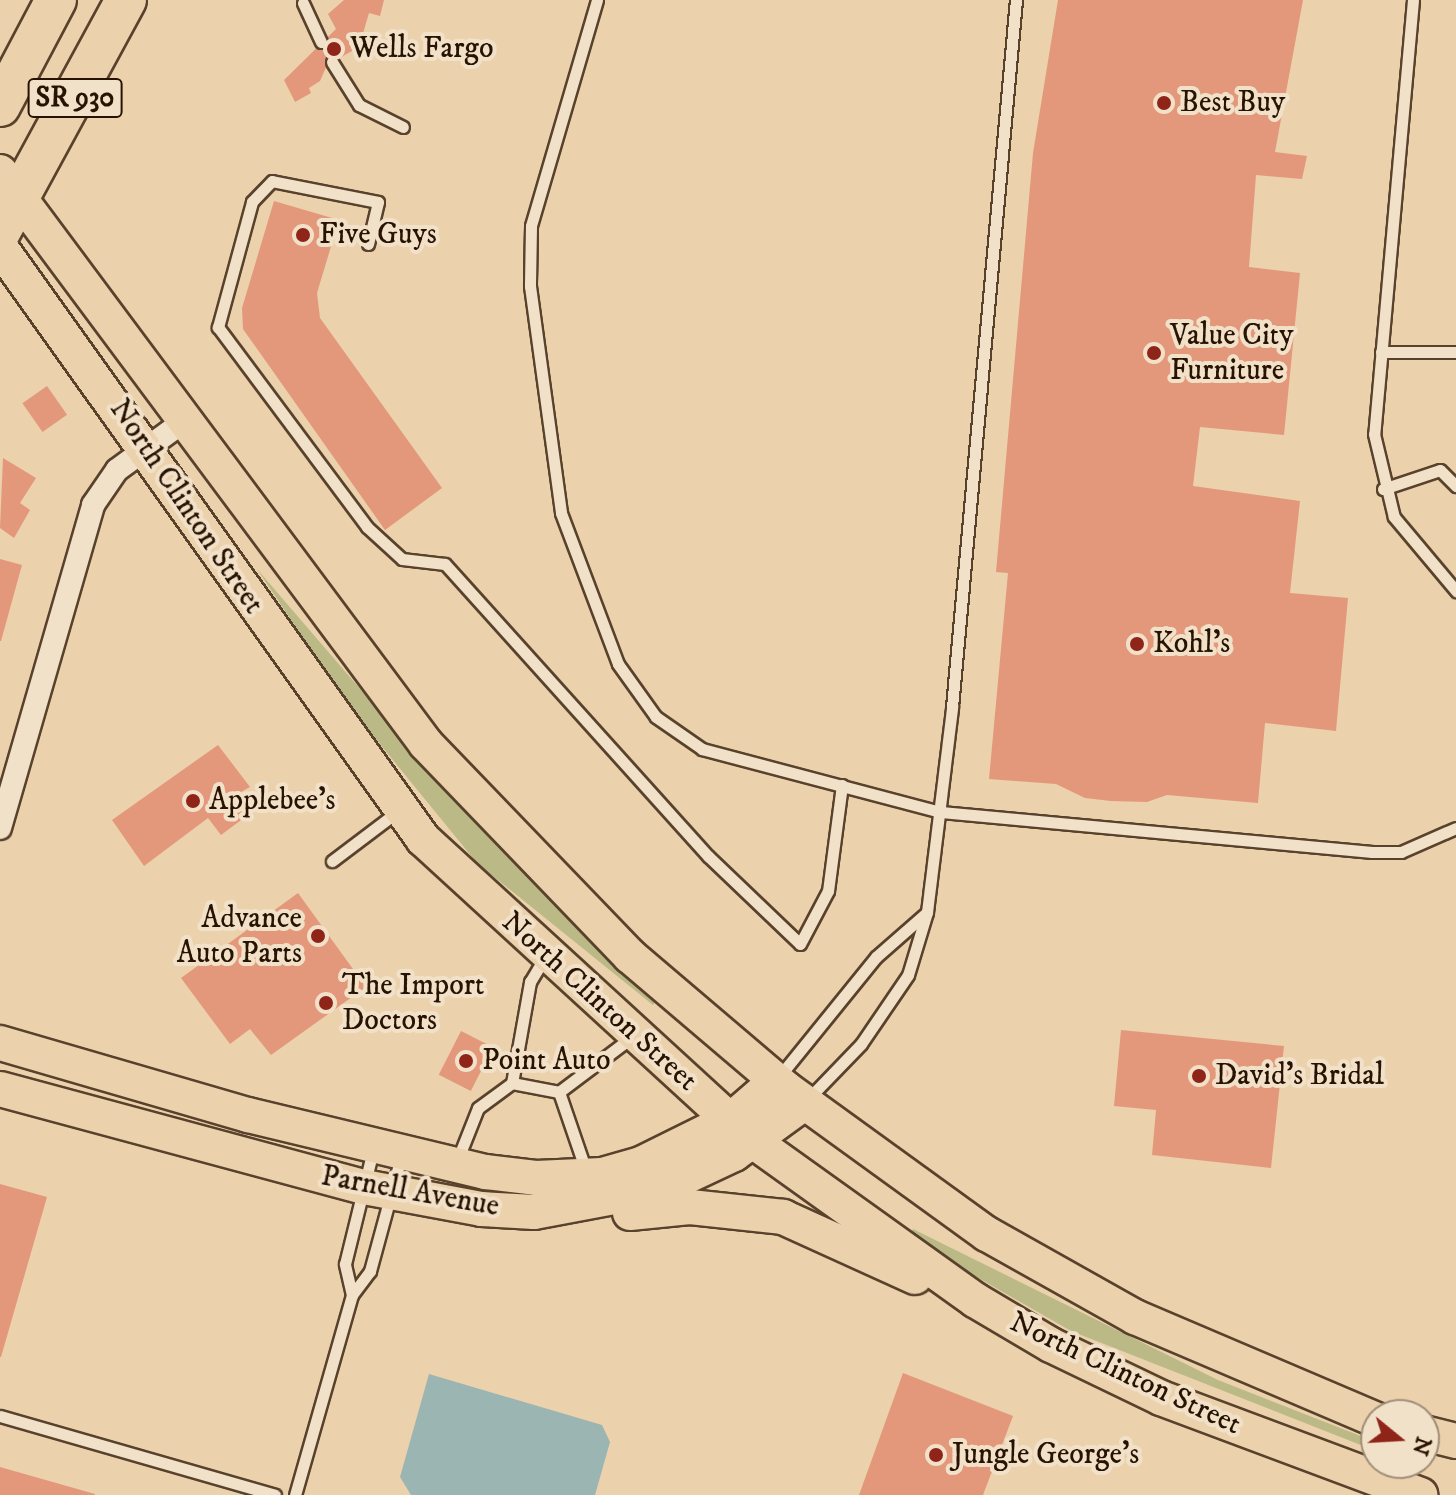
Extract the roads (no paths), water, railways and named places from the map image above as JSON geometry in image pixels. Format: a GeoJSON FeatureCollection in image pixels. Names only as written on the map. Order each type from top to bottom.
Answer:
{"type":"FeatureCollection","features":[{"type":"Feature","properties":{"kind":"highway","name":"SR 930"},"geometry":{"type":"LineString","coordinates":[[0,106],[56,0]]}},
{"type":"Feature","properties":{"kind":"highway","name":"SR 930"},"geometry":{"type":"LineString","coordinates":[[0,232],[10,183],[126,0]]}},
{"type":"Feature","properties":{"kind":"main road","name":"North Clinton Street"},"geometry":{"type":"LineString","coordinates":[[10,183],[187,419],[370,673],[473,798],[630,956],[776,1081],[916,1188],[1056,1274],[1194,1345],[1360,1413]]}},
{"type":"Feature","properties":{"kind":"main road","name":"North Clinton Street"},"geometry":{"type":"LineString","coordinates":[[0,247],[147,449],[186,513],[401,809],[451,869],[742,1130],[975,1300],[1161,1398],[1420,1495]]}},
{"type":"Feature","properties":{"kind":"main road","name":"Parnell Avenue"},"geometry":{"type":"LineString","coordinates":[[0,1043],[388,1149],[456,1165],[536,1178],[588,1176],[641,1164],[742,1130],[804,1103]]}},
{"type":"Feature","properties":{"kind":"main road","name":"Parnell Avenue"},"geometry":{"type":"LineString","coordinates":[[0,1089],[378,1190],[534,1212],[662,1188],[742,1130],[776,1081]]}},
{"type":"Feature","properties":{"kind":"main road"},"geometry":{"type":"LineString","coordinates":[[534,1212],[587,1217],[690,1207],[783,1217],[975,1300]]}},
{"type":"Feature","properties":{"kind":"street"},"geometry":{"type":"LineString","coordinates":[[0,828],[93,505],[117,470],[187,419]]}},
{"type":"Feature","properties":{"kind":"lane"},"geometry":{"type":"LineString","coordinates":[[597,0],[531,226],[528,259],[561,513],[618,664],[656,717],[702,749],[941,812],[1372,852],[1401,852],[1456,828]]}},
{"type":"Feature","properties":{"kind":"lane"},"geometry":{"type":"LineString","coordinates":[[804,1103],[861,1044],[908,975],[927,912],[941,812],[1016,0]]}},
{"type":"Feature","properties":{"kind":"lane"},"geometry":{"type":"LineString","coordinates":[[1413,0],[1374,434],[1383,489],[1410,544],[1456,591]]}},
{"type":"Feature","properties":{"kind":"lane"},"geometry":{"type":"LineString","coordinates":[[303,3],[321,42]]}},
{"type":"Feature","properties":{"kind":"lane"},"geometry":{"type":"LineString","coordinates":[[332,62],[359,105],[403,127]]}},
{"type":"Feature","properties":{"kind":"lane"},"geometry":{"type":"LineString","coordinates":[[368,244],[378,202],[272,181],[252,202],[218,327],[367,527],[402,559],[445,564],[708,856],[800,944],[828,891],[842,785]]}},
{"type":"Feature","properties":{"kind":"lane"},"geometry":{"type":"LineString","coordinates":[[1381,352],[1456,352]]}},
{"type":"Feature","properties":{"kind":"lane"},"geometry":{"type":"LineString","coordinates":[[1383,489],[1440,470],[1456,486]]}},
{"type":"Feature","properties":{"kind":"lane"},"geometry":{"type":"LineString","coordinates":[[332,861],[401,809]]}},
{"type":"Feature","properties":{"kind":"lane"},"geometry":{"type":"LineString","coordinates":[[776,1081],[876,957],[927,912]]}},
{"type":"Feature","properties":{"kind":"lane"},"geometry":{"type":"LineString","coordinates":[[456,1165],[478,1108],[512,1083],[530,982],[547,955]]}},
{"type":"Feature","properties":{"kind":"lane"},"geometry":{"type":"LineString","coordinates":[[512,1083],[559,1092],[636,1035]]}},
{"type":"Feature","properties":{"kind":"lane"},"geometry":{"type":"LineString","coordinates":[[559,1092],[588,1176]]}},
{"type":"Feature","properties":{"kind":"lane"},"geometry":{"type":"LineString","coordinates":[[295,1495],[352,1295],[370,1271],[378,1190],[388,1149]]}},
{"type":"Feature","properties":{"kind":"lane"},"geometry":{"type":"LineString","coordinates":[[352,1295],[345,1264],[378,1190],[388,1149]]}},
{"type":"Feature","properties":{"kind":"lane"},"geometry":{"type":"LineString","coordinates":[[0,1416],[275,1495]]}},
{"type":"Feature","properties":{"kind":"water"},"geometry":{"type":"Polygon","coordinates":[[[429,1374],[602,1425],[610,1442],[595,1495],[411,1495],[400,1477],[429,1374]]]}},
{"type":"Feature","properties":{"kind":"place","name":"Wells Fargo"},"geometry":{"type":"Point","coordinates":[334,49]}},
{"type":"Feature","properties":{"kind":"place","name":"Best Buy"},"geometry":{"type":"Point","coordinates":[1164,103]}},
{"type":"Feature","properties":{"kind":"place","name":"Five Guys"},"geometry":{"type":"Point","coordinates":[303,235]}},
{"type":"Feature","properties":{"kind":"place","name":"Value City Furniture"},"geometry":{"type":"Point","coordinates":[1154,353]}},
{"type":"Feature","properties":{"kind":"place","name":"Kohl's"},"geometry":{"type":"Point","coordinates":[1137,644]}},
{"type":"Feature","properties":{"kind":"place","name":"Applebee's"},"geometry":{"type":"Point","coordinates":[193,801]}},
{"type":"Feature","properties":{"kind":"place","name":"Advance Auto Parts"},"geometry":{"type":"Point","coordinates":[318,936]}},
{"type":"Feature","properties":{"kind":"place","name":"The Import Doctors"},"geometry":{"type":"Point","coordinates":[326,1003]}},
{"type":"Feature","properties":{"kind":"place","name":"Point Auto"},"geometry":{"type":"Point","coordinates":[466,1061]}},
{"type":"Feature","properties":{"kind":"place","name":"David's Bridal"},"geometry":{"type":"Point","coordinates":[1199,1076]}},
{"type":"Feature","properties":{"kind":"place","name":"Jungle George's"},"geometry":{"type":"Point","coordinates":[936,1455]}}]}
